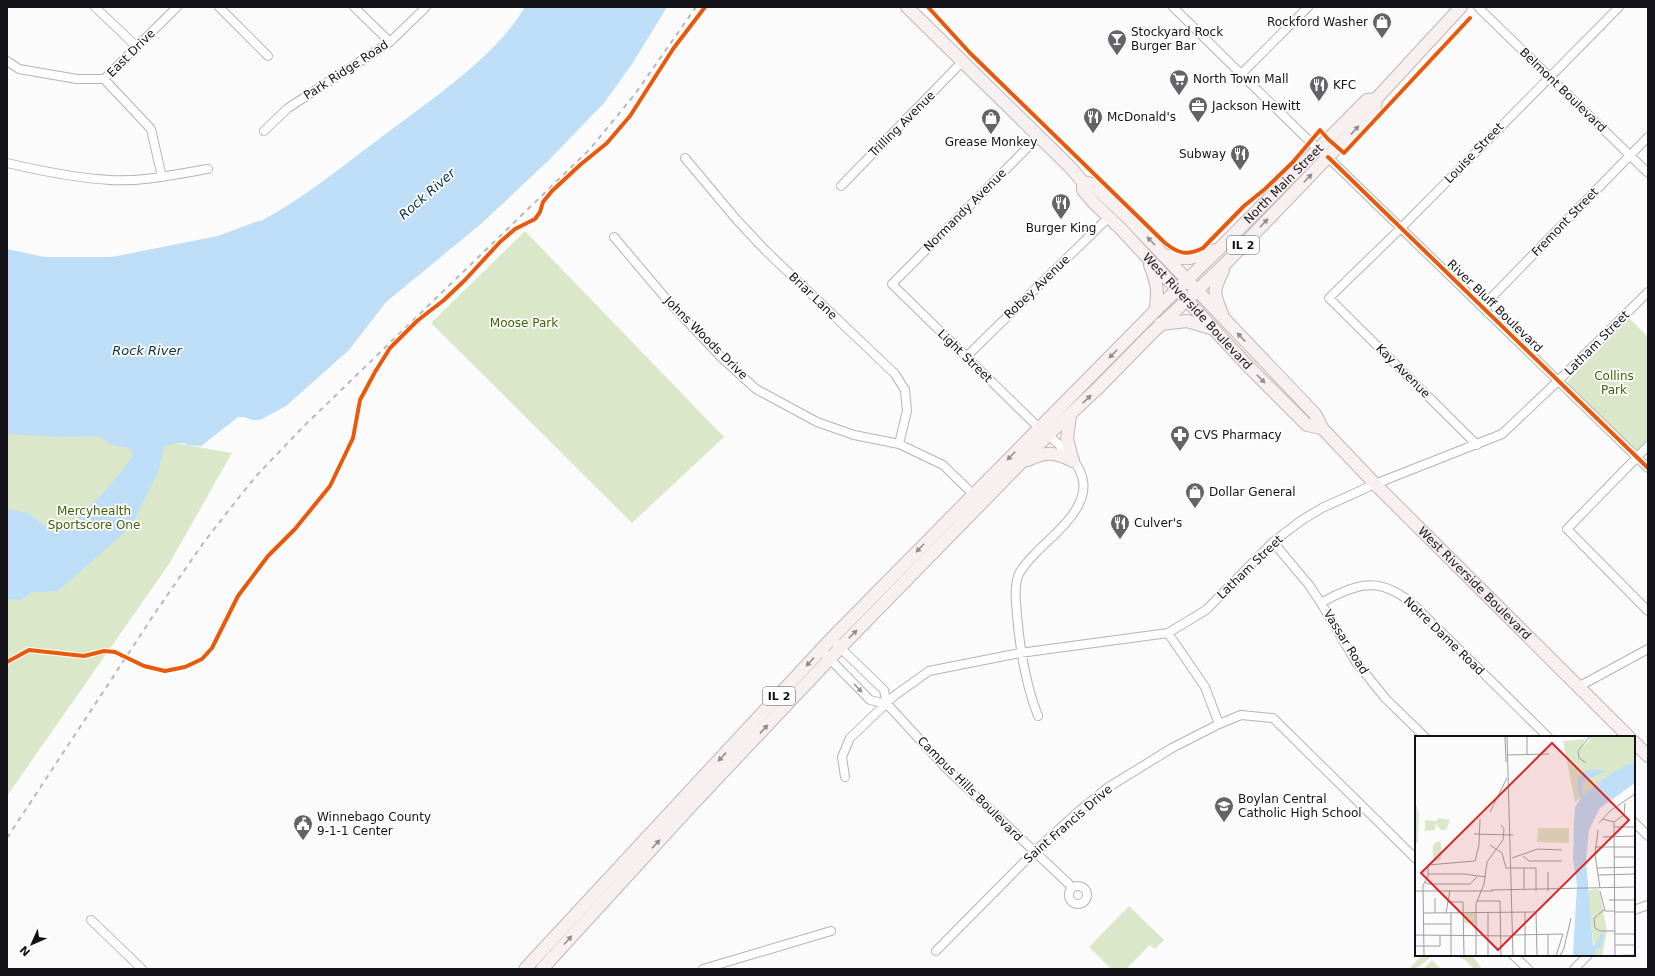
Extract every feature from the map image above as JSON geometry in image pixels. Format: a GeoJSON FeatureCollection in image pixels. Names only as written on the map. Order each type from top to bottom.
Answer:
{"type":"FeatureCollection","features":[{"type":"Feature","properties":{"kind":"main road","name":"West Riverside Boulevard"},"geometry":{"type":"LineString","coordinates":[[907,7],[1070,167],[1083,182],[1084,190],[1213,329],[1307,425],[1322,428]]}},
{"type":"Feature","properties":{"kind":"main road","name":"North Main Street"},"geometry":{"type":"LineString","coordinates":[[1187,301],[1228,261],[1375,108],[1376,99],[1461,7]]}},
{"type":"Feature","properties":{"kind":"main road","name":"North Main Street"},"geometry":{"type":"LineString","coordinates":[[1176,290],[1218,250],[1367,100],[1376,99]]}},
{"type":"Feature","properties":{"kind":"main road","name":"West Riverside Boulevard"},"geometry":{"type":"LineString","coordinates":[[1083,182],[1092,184],[1130,220],[1315,414],[1322,428],[1374,484],[1628,736]]}},
{"type":"Feature","properties":{"kind":"main road"},"geometry":{"type":"LineString","coordinates":[[1163,255],[1191,258],[1209,250],[1218,250]]}},
{"type":"Feature","properties":{"kind":"main road"},"geometry":{"type":"LineString","coordinates":[[1147,257],[1156,278],[1158,289],[1155,311]]}},
{"type":"Feature","properties":{"kind":"main road"},"geometry":{"type":"LineString","coordinates":[[1223,317],[1216,296],[1215,287],[1228,261]]}},
{"type":"Feature","properties":{"kind":"main road","name":"IL 2"},"geometry":{"type":"LineString","coordinates":[[542,969],[690,807],[840,648],[1021,463],[1044,432],[1176,290]]}},
{"type":"Feature","properties":{"kind":"main road","name":"IL 2"},"geometry":{"type":"LineString","coordinates":[[525,969],[831,639],[973,494],[1044,432],[1070,415],[1160,324],[1187,301]]}},
{"type":"Feature","properties":{"kind":"main road"},"geometry":{"type":"LineString","coordinates":[[1160,324],[1187,321],[1201,324],[1213,329]]}},
{"type":"Feature","properties":{"kind":"main road"},"geometry":{"type":"LineString","coordinates":[[1070,415],[1067,439],[1073,460]]}},
{"type":"Feature","properties":{"kind":"main road"},"geometry":{"type":"LineString","coordinates":[[1021,463],[1042,453],[1060,454],[1073,460]]}},
{"type":"Feature","properties":{"kind":"main road"},"geometry":{"type":"LineString","coordinates":[[1635,743],[1648,756]]}},
{"type":"Feature","properties":{"kind":"street"},"geometry":{"type":"LineString","coordinates":[[95,7],[137,47]]}},
{"type":"Feature","properties":{"kind":"street","name":"East Drive"},"geometry":{"type":"LineString","coordinates":[[7,61],[19,69],[77,79],[104,79],[177,7]]}},
{"type":"Feature","properties":{"kind":"street"},"geometry":{"type":"LineString","coordinates":[[219,7],[268,56]]}},
{"type":"Feature","properties":{"kind":"street"},"geometry":{"type":"LineString","coordinates":[[354,7],[390,42]]}},
{"type":"Feature","properties":{"kind":"street","name":"Park Ridge Road"},"geometry":{"type":"LineString","coordinates":[[264,131],[288,108],[390,42],[426,7]]}},
{"type":"Feature","properties":{"kind":"street","name":"River Bluff Boulevard"},"geometry":{"type":"LineString","coordinates":[[1173,7],[1242,73],[1301,133],[1328,157],[1648,468]]}},
{"type":"Feature","properties":{"kind":"street"},"geometry":{"type":"LineString","coordinates":[[1242,73],[1308,7]]}},
{"type":"Feature","properties":{"kind":"street","name":"Belmont Boulevard"},"geometry":{"type":"LineString","coordinates":[[1478,7],[1648,173]]}},
{"type":"Feature","properties":{"kind":"street","name":"Louise Street"},"geometry":{"type":"LineString","coordinates":[[1329,298],[1401,228],[1549,76],[1619,7]]}},
{"type":"Feature","properties":{"kind":"street","name":"Trilling Avenue"},"geometry":{"type":"LineString","coordinates":[[841,186],[963,61]]}},
{"type":"Feature","properties":{"kind":"street"},"geometry":{"type":"LineString","coordinates":[[104,79],[152,129],[162,177]]}},
{"type":"Feature","properties":{"kind":"street","name":"Normandy Avenue"},"geometry":{"type":"LineString","coordinates":[[892,284],[1039,136]]}},
{"type":"Feature","properties":{"kind":"street","name":"Fremont Street"},"geometry":{"type":"LineString","coordinates":[[1482,307],[1648,137]]}},
{"type":"Feature","properties":{"kind":"street","name":"Briar Lane"},"geometry":{"type":"LineString","coordinates":[[685,158],[736,219],[766,251],[895,374],[905,390],[907,411],[899,444]]}},
{"type":"Feature","properties":{"kind":"street"},"geometry":{"type":"LineString","coordinates":[[7,163],[64,176],[108,180],[162,177],[208,169]]}},
{"type":"Feature","properties":{"kind":"street","name":"Robey Avenue"},"geometry":{"type":"LineString","coordinates":[[966,357],[1109,217]]}},
{"type":"Feature","properties":{"kind":"street","name":"Johns Woods Drive"},"geometry":{"type":"LineString","coordinates":[[614,237],[668,301],[721,357],[756,389],[817,422],[854,435],[899,444],[943,465],[982,502]]}},
{"type":"Feature","properties":{"kind":"street","name":"Light Street"},"geometry":{"type":"LineString","coordinates":[[892,284],[1044,432],[1063,448],[1073,460],[1083,477],[1084,488],[1078,508],[1057,533],[1038,550],[1019,575],[1015,592],[1020,653],[1030,695],[1038,716]]}},
{"type":"Feature","properties":{"kind":"street","name":"Latham Street"},"geometry":{"type":"LineString","coordinates":[[845,777],[842,756],[850,738],[894,696],[929,671],[1020,653],[1168,633],[1206,610],[1273,542],[1302,520],[1322,508],[1374,484],[1502,434],[1648,292]]}},
{"type":"Feature","properties":{"kind":"street","name":"Kay Avenue"},"geometry":{"type":"LineString","coordinates":[[1329,298],[1477,444]]}},
{"type":"Feature","properties":{"kind":"street"},"geometry":{"type":"LineString","coordinates":[[1648,446],[1567,529],[1648,611]]}},
{"type":"Feature","properties":{"kind":"street","name":"Vassar Road"},"geometry":{"type":"LineString","coordinates":[[1273,542],[1322,603],[1356,662],[1386,699],[1424,736]]}},
{"type":"Feature","properties":{"kind":"street","name":"Notre Dame Road"},"geometry":{"type":"LineString","coordinates":[[1322,603],[1342,591],[1354,586],[1365,585],[1388,588],[1399,593],[1417,608],[1547,736]]}},
{"type":"Feature","properties":{"kind":"street"},"geometry":{"type":"LineString","coordinates":[[1168,633],[1205,687],[1219,724]]}},
{"type":"Feature","properties":{"kind":"street","name":"Campus Hills Boulevard"},"geometry":{"type":"LineString","coordinates":[[831,639],[884,690],[887,704],[945,767],[1072,887]]}},
{"type":"Feature","properties":{"kind":"street"},"geometry":{"type":"LineString","coordinates":[[1578,687],[1648,649]]}},
{"type":"Feature","properties":{"kind":"street"},"geometry":{"type":"LineString","coordinates":[[821,650],[870,700],[887,704]]}},
{"type":"Feature","properties":{"kind":"street","name":"Saint Francis Drive"},"geometry":{"type":"LineString","coordinates":[[936,950],[1034,852],[1107,788],[1172,748],[1219,724],[1241,715],[1272,718],[1415,858]]}},
{"type":"Feature","properties":{"kind":"street"},"geometry":{"type":"LineString","coordinates":[[1635,823],[1648,836]]}},
{"type":"Feature","properties":{"kind":"street"},"geometry":{"type":"LineString","coordinates":[[1635,910],[1648,906]]}},
{"type":"Feature","properties":{"kind":"street"},"geometry":{"type":"LineString","coordinates":[[90,920],[142,969]]}},
{"type":"Feature","properties":{"kind":"street"},"geometry":{"type":"LineString","coordinates":[[703,969],[831,931]]}},
{"type":"Feature","properties":{"kind":"street"},"geometry":{"type":"LineString","coordinates":[[1515,956],[1528,969]]}},
{"type":"Feature","properties":{"kind":"street"},"geometry":{"type":"LineString","coordinates":[[1574,969],[1587,956]]}},
{"type":"Feature","properties":{"kind":"green space","name":"Moose Park"},"geometry":{"type":"Polygon","coordinates":[[[525,231],[724,437],[632,523],[431,323],[525,231]]]}},
{"type":"Feature","properties":{"kind":"green space","name":"Collins Park"},"geometry":{"type":"Polygon","coordinates":[[[1629,318],[1648,337],[1648,444],[1637,453],[1567,385],[1568,381],[1629,318]]]}},
{"type":"Feature","properties":{"kind":"green space","name":"Mercyhealth Sportscore One"},"geometry":{"type":"Polygon","coordinates":[[[7,413],[232,453],[169,564],[7,796],[7,413]]]}},
{"type":"Feature","properties":{"kind":"green space"},"geometry":{"type":"Polygon","coordinates":[[[1129,906],[1164,940],[1155,949],[1150,945],[1128,967],[1130,969],[1111,969],[1089,947],[1129,906]]]}},
{"type":"Feature","properties":{"kind":"green space"},"geometry":{"type":"Polygon","coordinates":[[[1421,956],[1434,956],[1420,966],[1409,969],[1421,956]]]}},
{"type":"Feature","properties":{"kind":"green space"},"geometry":{"type":"Polygon","coordinates":[[[1457,956],[1473,956],[1482,969],[1474,969],[1465,960],[1457,956]]]}},
{"type":"Feature","properties":{"kind":"green space"},"geometry":{"type":"Polygon","coordinates":[[[1432,960],[1441,969],[1423,969],[1432,960]]]}},
{"type":"Feature","properties":{"kind":"water","name":"Rock River"},"geometry":{"type":"Polygon","coordinates":[[[525,7],[667,7],[632,64],[604,103],[548,161],[482,223],[386,302],[349,350],[286,406],[260,420],[238,417],[201,446],[178,443],[164,446],[159,470],[131,527],[58,591],[32,592],[21,600],[7,599],[7,509],[28,513],[56,534],[78,517],[108,488],[133,455],[129,448],[112,445],[99,436],[60,437],[7,434],[7,249],[45,257],[112,257],[218,236],[261,221],[292,203],[322,182],[458,79],[496,44],[512,26],[525,7]]]}},
{"type":"Feature","properties":{"kind":"railway"},"geometry":{"type":"LineString","coordinates":[[7,838],[157,610],[204,542],[257,475],[303,427],[590,149],[635,94],[696,7]]}},
{"type":"Feature","properties":{"kind":"cycle path"},"geometry":{"type":"LineString","coordinates":[[7,662],[29,650],[84,656],[104,651],[115,652],[144,666],[165,671],[185,667],[202,659],[212,648],[238,596],[268,556],[295,529],[330,486],[353,438],[360,400],[390,348],[417,321],[444,300],[465,280],[500,242],[515,229],[535,219],[540,212],[543,202],[552,191],[607,143],[630,116],[673,49],[705,7]]}},
{"type":"Feature","properties":{"kind":"cycle path"},"geometry":{"type":"LineString","coordinates":[[928,7],[970,53],[1165,243],[1175,250],[1183,253],[1197,251],[1203,248],[1244,206],[1265,189],[1293,162],[1320,130],[1344,153],[1470,18]]}},
{"type":"Feature","properties":{"kind":"cycle path"},"geometry":{"type":"LineString","coordinates":[[1328,157],[1648,468]]}},
{"type":"Feature","properties":{"kind":"place","name":"Rockford Washer"},"geometry":{"type":"Point","coordinates":[1382,39]}},
{"type":"Feature","properties":{"kind":"place","name":"Stockyard Rock Burger Bar"},"geometry":{"type":"Point","coordinates":[1117,56]}},
{"type":"Feature","properties":{"kind":"place","name":"North Town Mall"},"geometry":{"type":"Point","coordinates":[1179,96]}},
{"type":"Feature","properties":{"kind":"place","name":"KFC"},"geometry":{"type":"Point","coordinates":[1319,102]}},
{"type":"Feature","properties":{"kind":"place","name":"Jackson Hewitt"},"geometry":{"type":"Point","coordinates":[1198,123]}},
{"type":"Feature","properties":{"kind":"place","name":"McDonald's"},"geometry":{"type":"Point","coordinates":[1093,134]}},
{"type":"Feature","properties":{"kind":"place","name":"Grease Monkey"},"geometry":{"type":"Point","coordinates":[991,135]}},
{"type":"Feature","properties":{"kind":"place","name":"Subway"},"geometry":{"type":"Point","coordinates":[1240,171]}},
{"type":"Feature","properties":{"kind":"place","name":"Burger King"},"geometry":{"type":"Point","coordinates":[1061,220]}},
{"type":"Feature","properties":{"kind":"place","name":"CVS Pharmacy"},"geometry":{"type":"Point","coordinates":[1180,452]}},
{"type":"Feature","properties":{"kind":"place","name":"Dollar General"},"geometry":{"type":"Point","coordinates":[1195,509]}},
{"type":"Feature","properties":{"kind":"place","name":"Culver's"},"geometry":{"type":"Point","coordinates":[1120,540]}},
{"type":"Feature","properties":{"kind":"place","name":"Boylan Central Catholic High School"},"geometry":{"type":"Point","coordinates":[1224,823]}},
{"type":"Feature","properties":{"kind":"place","name":"Winnebago County 9-1-1 Center"},"geometry":{"type":"Point","coordinates":[303,841]}}]}
